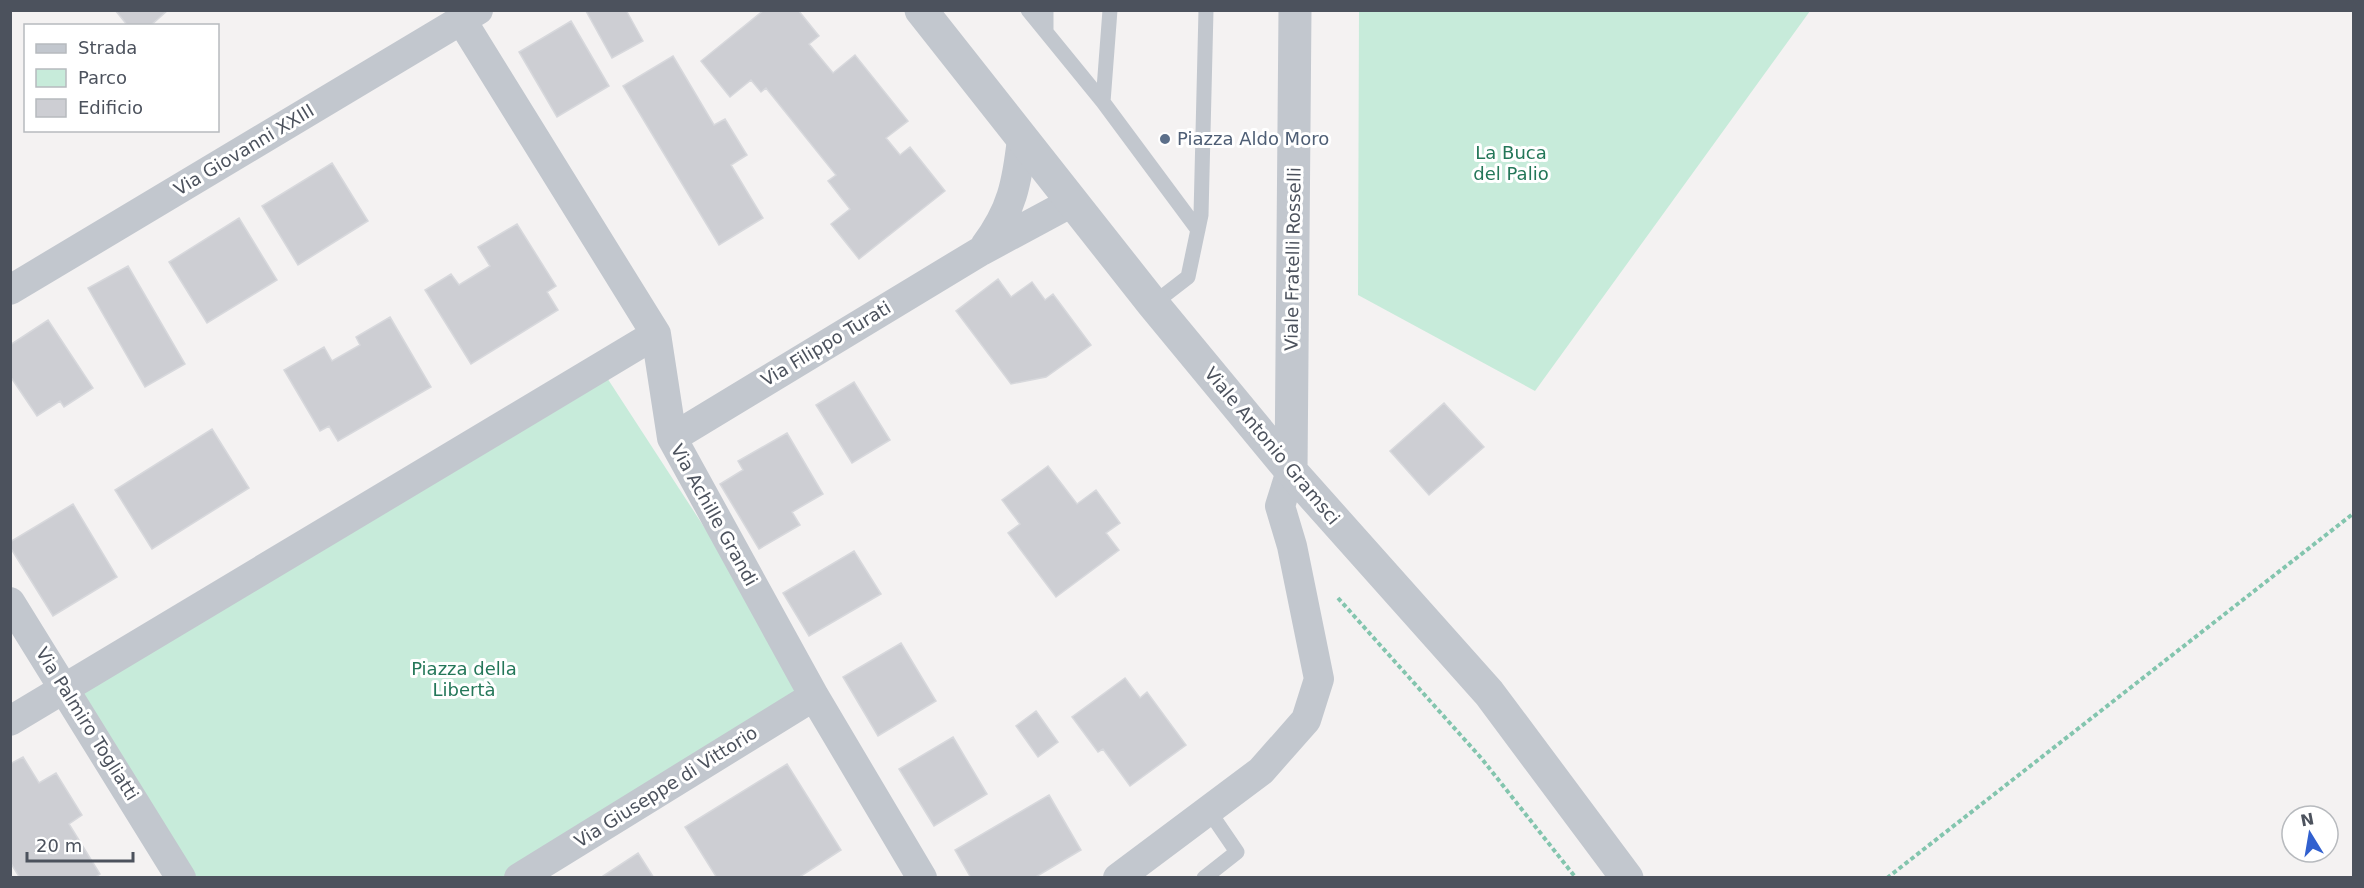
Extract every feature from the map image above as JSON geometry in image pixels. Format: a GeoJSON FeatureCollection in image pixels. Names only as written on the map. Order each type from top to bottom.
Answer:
{"type":"FeatureCollection","features":[{"type":"Feature","properties":{"kind":"street","name":"Viale Antonio Gramsci"},"geometry":{"type":"LineString","coordinates":[[921,10],[1072,202],[1291,471],[1490,693],[1627,878]]}},
{"type":"Feature","properties":{"kind":"street","name":"Viale Fratelli Rosselli"},"geometry":{"type":"LineString","coordinates":[[1291,471],[1295,10]]}},
{"type":"Feature","properties":{"kind":"street","name":"Via Giovanni XXIII"},"geometry":{"type":"LineString","coordinates":[[10,290],[470,16]]}},
{"type":"Feature","properties":{"kind":"street","name":"Via Achille Grandi"},"geometry":{"type":"LineString","coordinates":[[470,16],[656,334],[672,438],[814,696],[922,878]]}},
{"type":"Feature","properties":{"kind":"street","name":"Via Filippo Turati"},"geometry":{"type":"LineString","coordinates":[[981,251],[1010,207],[1018,176],[1022,139]]}},
{"type":"Feature","properties":{"kind":"street","name":"Via Filippo Turati"},"geometry":{"type":"LineString","coordinates":[[672,438],[981,251],[1072,202]]}},
{"type":"Feature","properties":{"kind":"street"},"geometry":{"type":"LineString","coordinates":[[10,721],[656,334]]}},
{"type":"Feature","properties":{"kind":"street"},"geometry":{"type":"LineString","coordinates":[[1118,878],[1261,771],[1306,720],[1319,679],[1292,546],[1280,506],[1291,471]]}},
{"type":"Feature","properties":{"kind":"street","name":"Via Palmiro Togliatti"},"geometry":{"type":"LineString","coordinates":[[10,602],[181,878]]}},
{"type":"Feature","properties":{"kind":"street","name":"Via Giuseppe di Vittorio"},"geometry":{"type":"LineString","coordinates":[[519,878],[814,696]]}},
{"type":"Feature","properties":{"kind":"lane"},"geometry":{"type":"LineString","coordinates":[[1028,10],[1103,102],[1198,230]]}},
{"type":"Feature","properties":{"kind":"lane"},"geometry":{"type":"LineString","coordinates":[[1046,10],[1046,32]]}},
{"type":"Feature","properties":{"kind":"lane"},"geometry":{"type":"LineString","coordinates":[[1103,102],[1110,10]]}},
{"type":"Feature","properties":{"kind":"lane"},"geometry":{"type":"LineString","coordinates":[[1154,304],[1188,277],[1201,215],[1206,10]]}},
{"type":"Feature","properties":{"kind":"lane"},"geometry":{"type":"LineString","coordinates":[[1204,878],[1237,852],[1209,811]]}},
{"type":"Feature","properties":{"kind":"path"},"geometry":{"type":"LineString","coordinates":[[1887,878],[2354,513]]}},
{"type":"Feature","properties":{"kind":"path"},"geometry":{"type":"LineString","coordinates":[[1334,594],[1482,759],[1576,878]]}},
{"type":"Feature","properties":{"kind":"green space","name":"La Buca del Palio"},"geometry":{"type":"Polygon","coordinates":[[[1359,10],[1810,11],[1535,391],[1358,295],[1359,10]]]}},
{"type":"Feature","properties":{"kind":"green space","name":"Piazza della Libertà"},"geometry":{"type":"Polygon","coordinates":[[[600,367],[814,696],[520,877],[181,878],[65,689],[600,367]]]}},
{"type":"Feature","properties":{"kind":"building"},"geometry":{"type":"Polygon","coordinates":[[[115,10],[168,10],[152,24],[126,24],[115,10]]]}},
{"type":"Feature","properties":{"kind":"building"},"geometry":{"type":"Polygon","coordinates":[[[626,10],[643,41],[612,58],[586,11],[626,10]]]}},
{"type":"Feature","properties":{"kind":"building"},"geometry":{"type":"Polygon","coordinates":[[[764,10],[798,10],[819,36],[809,44],[833,73],[855,55],[908,121],[886,138],[900,155],[910,147],[945,191],[859,259],[831,224],[850,209],[828,181],[836,175],[766,88],[761,92],[751,80],[730,97],[701,61],[764,10]]]}},
{"type":"Feature","properties":{"kind":"building"},"geometry":{"type":"Polygon","coordinates":[[[571,21],[609,86],[557,117],[519,52],[571,21]]]}},
{"type":"Feature","properties":{"kind":"building"},"geometry":{"type":"Polygon","coordinates":[[[673,56],[714,125],[725,119],[747,155],[731,165],[763,218],[719,245],[623,86],[673,56]]]}},
{"type":"Feature","properties":{"kind":"building"},"geometry":{"type":"Polygon","coordinates":[[[332,163],[368,221],[298,265],[262,206],[332,163]]]}},
{"type":"Feature","properties":{"kind":"building"},"geometry":{"type":"Polygon","coordinates":[[[239,218],[277,280],[207,323],[169,262],[239,218]]]}},
{"type":"Feature","properties":{"kind":"building"},"geometry":{"type":"Polygon","coordinates":[[[517,224],[556,286],[547,292],[558,310],[471,364],[425,290],[451,274],[459,285],[490,266],[478,247],[517,224]]]}},
{"type":"Feature","properties":{"kind":"building"},"geometry":{"type":"Polygon","coordinates":[[[128,266],[185,364],[145,387],[88,288],[128,266]]]}},
{"type":"Feature","properties":{"kind":"building"},"geometry":{"type":"Polygon","coordinates":[[[998,279],[1011,297],[1032,282],[1045,300],[1053,294],[1091,345],[1046,377],[1011,384],[956,311],[998,279]]]}},
{"type":"Feature","properties":{"kind":"building"},"geometry":{"type":"Polygon","coordinates":[[[390,317],[431,387],[338,441],[329,426],[320,431],[284,370],[324,347],[332,361],[360,345],[356,337],[390,317]]]}},
{"type":"Feature","properties":{"kind":"building"},"geometry":{"type":"Polygon","coordinates":[[[48,320],[93,388],[64,407],[60,401],[37,416],[10,376],[10,345],[48,320]]]}},
{"type":"Feature","properties":{"kind":"building"},"geometry":{"type":"Polygon","coordinates":[[[854,382],[890,440],[852,463],[816,405],[854,382]]]}},
{"type":"Feature","properties":{"kind":"building"},"geometry":{"type":"Polygon","coordinates":[[[1444,403],[1484,447],[1429,495],[1390,451],[1444,403]]]}},
{"type":"Feature","properties":{"kind":"building"},"geometry":{"type":"Polygon","coordinates":[[[212,429],[249,488],[152,549],[115,490],[212,429]]]}},
{"type":"Feature","properties":{"kind":"building"},"geometry":{"type":"Polygon","coordinates":[[[787,433],[823,494],[792,512],[800,525],[759,549],[720,484],[743,470],[738,461],[787,433]]]}},
{"type":"Feature","properties":{"kind":"building"},"geometry":{"type":"Polygon","coordinates":[[[1048,466],[1077,504],[1096,490],[1120,523],[1106,533],[1119,550],[1056,597],[1008,533],[1020,524],[1002,500],[1048,466]]]}},
{"type":"Feature","properties":{"kind":"building"},"geometry":{"type":"Polygon","coordinates":[[[73,504],[117,577],[53,616],[10,547],[10,542],[73,504]]]}},
{"type":"Feature","properties":{"kind":"building"},"geometry":{"type":"Polygon","coordinates":[[[854,551],[881,594],[809,636],[783,593],[854,551]]]}},
{"type":"Feature","properties":{"kind":"building"},"geometry":{"type":"Polygon","coordinates":[[[901,643],[936,701],[878,736],[843,677],[901,643]]]}},
{"type":"Feature","properties":{"kind":"building"},"geometry":{"type":"Polygon","coordinates":[[[1125,678],[1140,698],[1147,692],[1186,745],[1130,786],[1103,749],[1098,752],[1072,717],[1125,678]]]}},
{"type":"Feature","properties":{"kind":"building"},"geometry":{"type":"Polygon","coordinates":[[[1036,711],[1058,742],[1038,757],[1016,726],[1036,711]]]}},
{"type":"Feature","properties":{"kind":"building"},"geometry":{"type":"Polygon","coordinates":[[[953,737],[987,794],[934,826],[899,769],[953,737]]]}},
{"type":"Feature","properties":{"kind":"building"},"geometry":{"type":"Polygon","coordinates":[[[23,757],[39,783],[56,773],[82,815],[69,824],[100,874],[94,878],[20,878],[10,862],[10,764],[23,757]]]}},
{"type":"Feature","properties":{"kind":"building"},"geometry":{"type":"Polygon","coordinates":[[[787,764],[841,850],[798,878],[717,878],[685,827],[787,764]]]}},
{"type":"Feature","properties":{"kind":"building"},"geometry":{"type":"Polygon","coordinates":[[[1049,795],[1081,850],[1034,878],[971,878],[955,850],[1049,795]]]}},
{"type":"Feature","properties":{"kind":"building"},"geometry":{"type":"Polygon","coordinates":[[[638,853],[654,878],[600,878],[638,853]]]}},
{"type":"Feature","properties":{"kind":"place","name":"Piazza Aldo Moro"},"geometry":{"type":"Point","coordinates":[1165,139]}}]}
